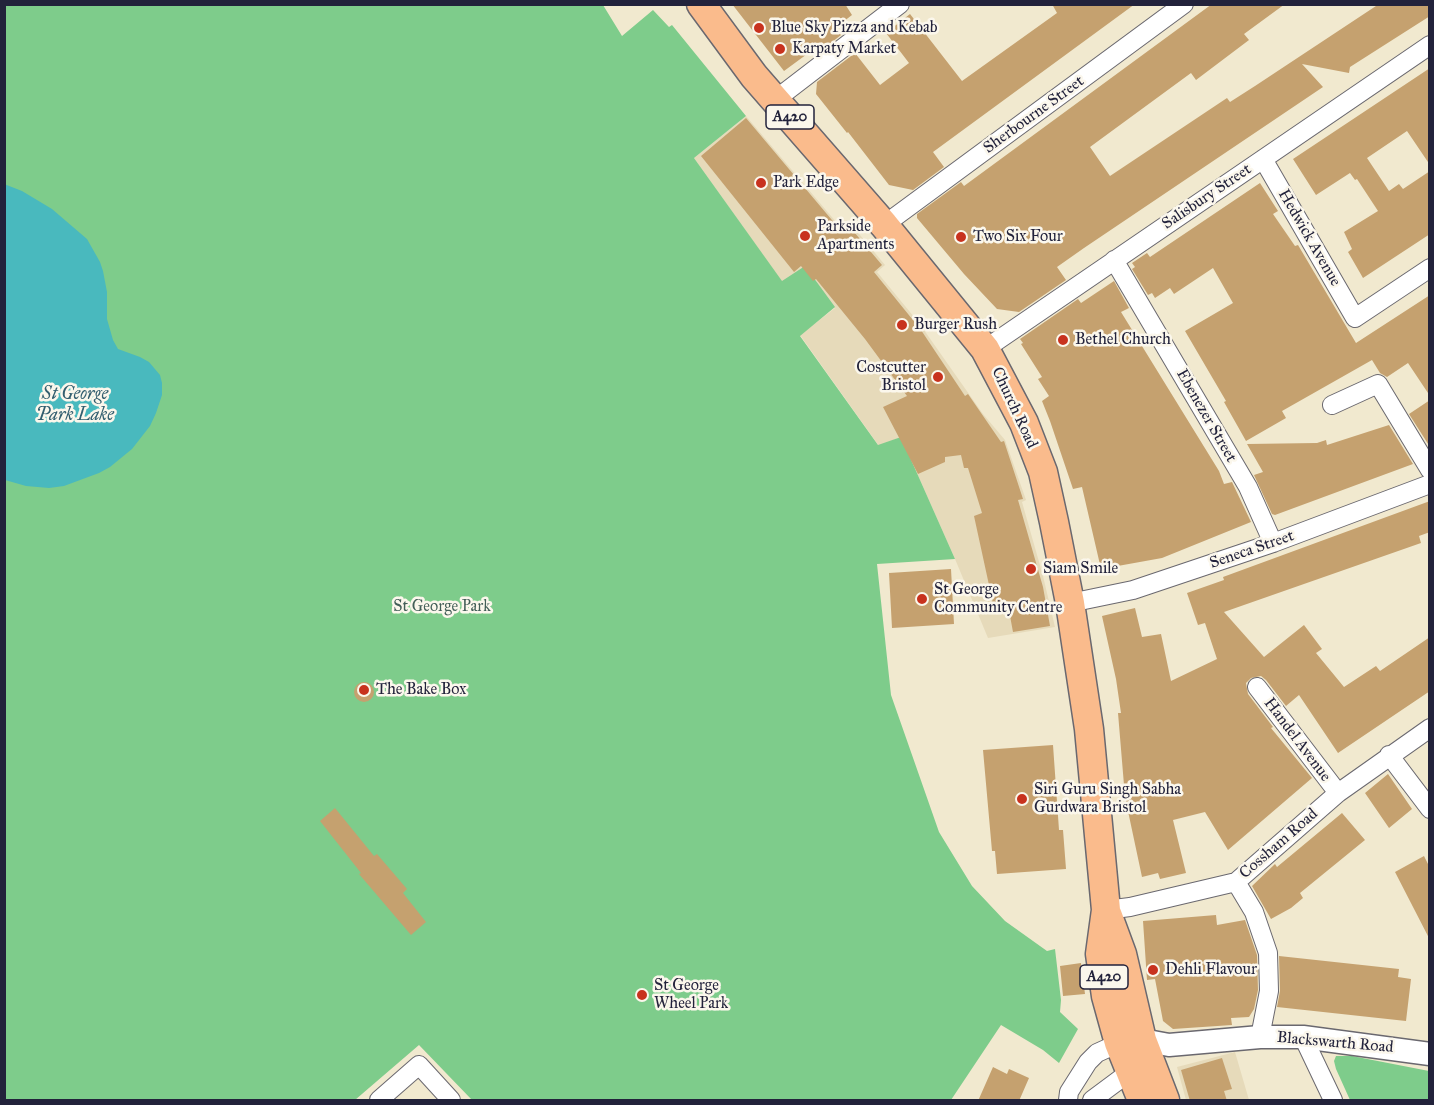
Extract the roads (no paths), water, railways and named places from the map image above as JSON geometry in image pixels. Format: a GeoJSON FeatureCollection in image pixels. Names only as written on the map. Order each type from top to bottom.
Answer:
{"type":"FeatureCollection","features":[{"type":"Feature","properties":{"kind":"main road","name":"Church Road"},"geometry":{"type":"LineString","coordinates":[[701,4],[754,76],[884,225],[985,349],[1017,406],[1042,472],[1070,603],[1090,740],[1106,910],[1100,954],[1106,996],[1142,1052],[1165,1101]]}},
{"type":"Feature","properties":{"kind":"main road","name":"Church Road"},"geometry":{"type":"LineString","coordinates":[[1142,1052],[1142,1101]]}},
{"type":"Feature","properties":{"kind":"street"},"geometry":{"type":"LineString","coordinates":[[775,100],[900,4]]}},
{"type":"Feature","properties":{"kind":"street","name":"Sherbourne Street"},"geometry":{"type":"LineString","coordinates":[[884,225],[1184,4]]}},
{"type":"Feature","properties":{"kind":"street","name":"Salisbury Street"},"geometry":{"type":"LineString","coordinates":[[985,349],[1430,45]]}},
{"type":"Feature","properties":{"kind":"street","name":"Hedwick Avenue"},"geometry":{"type":"LineString","coordinates":[[1263,159],[1355,318],[1430,268]]}},
{"type":"Feature","properties":{"kind":"street","name":"Ebenezer Street"},"geometry":{"type":"LineString","coordinates":[[1114,260],[1248,487],[1273,543]]}},
{"type":"Feature","properties":{"kind":"street"},"geometry":{"type":"LineString","coordinates":[[1332,405],[1378,384],[1430,470]]}},
{"type":"Feature","properties":{"kind":"street","name":"Seneca Street"},"geometry":{"type":"LineString","coordinates":[[1070,603],[1133,590],[1273,543],[1430,484]]}},
{"type":"Feature","properties":{"kind":"street","name":"Handel Avenue"},"geometry":{"type":"LineString","coordinates":[[1257,687],[1338,793]]}},
{"type":"Feature","properties":{"kind":"street","name":"Cossham Road"},"geometry":{"type":"LineString","coordinates":[[1106,910],[1130,907],[1236,882],[1338,793],[1430,728]]}},
{"type":"Feature","properties":{"kind":"street"},"geometry":{"type":"LineString","coordinates":[[1389,755],[1430,809]]}},
{"type":"Feature","properties":{"kind":"street"},"geometry":{"type":"LineString","coordinates":[[1236,882],[1254,912],[1268,953],[1269,991],[1260,1037]]}},
{"type":"Feature","properties":{"kind":"street","name":"Blackswarth Road"},"geometry":{"type":"LineString","coordinates":[[1142,1052],[1260,1037],[1303,1037],[1430,1054]]}},
{"type":"Feature","properties":{"kind":"street"},"geometry":{"type":"LineString","coordinates":[[1303,1037],[1333,1101]]}},
{"type":"Feature","properties":{"kind":"street"},"geometry":{"type":"LineString","coordinates":[[1068,1101],[1069,1092],[1088,1062],[1097,1053],[1142,1052]]}},
{"type":"Feature","properties":{"kind":"street"},"geometry":{"type":"LineString","coordinates":[[1092,1101],[1142,1052]]}},
{"type":"Feature","properties":{"kind":"street"},"geometry":{"type":"LineString","coordinates":[[379,1101],[419,1065],[452,1101]]}},
{"type":"Feature","properties":{"kind":"water","name":"St George Park Lake"},"geometry":{"type":"Polygon","coordinates":[[[4,184],[22,191],[52,209],[87,239],[103,271],[107,292],[107,319],[113,340],[118,349],[149,362],[160,375],[162,383],[162,395],[156,413],[150,426],[132,449],[99,473],[64,486],[49,488],[26,486],[5,480],[4,184]]]}},
{"type":"Feature","properties":{"kind":"place","name":"Blue Sky Pizza and Kebab"},"geometry":{"type":"Point","coordinates":[759,28]}},
{"type":"Feature","properties":{"kind":"place","name":"Karpaty Market"},"geometry":{"type":"Point","coordinates":[780,49]}},
{"type":"Feature","properties":{"kind":"place","name":"Park Edge"},"geometry":{"type":"Point","coordinates":[761,183]}},
{"type":"Feature","properties":{"kind":"place","name":"Parkside Apartments"},"geometry":{"type":"Point","coordinates":[805,236]}},
{"type":"Feature","properties":{"kind":"place","name":"Two Six Four"},"geometry":{"type":"Point","coordinates":[961,237]}},
{"type":"Feature","properties":{"kind":"place","name":"Burger Rush"},"geometry":{"type":"Point","coordinates":[902,325]}},
{"type":"Feature","properties":{"kind":"place","name":"Bethel Church"},"geometry":{"type":"Point","coordinates":[1063,340]}},
{"type":"Feature","properties":{"kind":"place","name":"Costcutter Bristol"},"geometry":{"type":"Point","coordinates":[938,377]}},
{"type":"Feature","properties":{"kind":"place","name":"Siam Smile"},"geometry":{"type":"Point","coordinates":[1031,569]}},
{"type":"Feature","properties":{"kind":"place","name":"St George Community Centre"},"geometry":{"type":"Point","coordinates":[922,599]}},
{"type":"Feature","properties":{"kind":"place","name":"The Bake Box"},"geometry":{"type":"Point","coordinates":[364,690]}},
{"type":"Feature","properties":{"kind":"place","name":"Siri Guru Singh Sabha Gurdwara Bristol"},"geometry":{"type":"Point","coordinates":[1022,799]}},
{"type":"Feature","properties":{"kind":"place","name":"Dehli Flavour"},"geometry":{"type":"Point","coordinates":[1153,970]}},
{"type":"Feature","properties":{"kind":"place","name":"St George Wheel Park"},"geometry":{"type":"Point","coordinates":[642,995]}},
{"type":"Feature","properties":{"kind":"park label","name":"St George Park"},"geometry":{"type":"Point","coordinates":[442,607]}}]}
